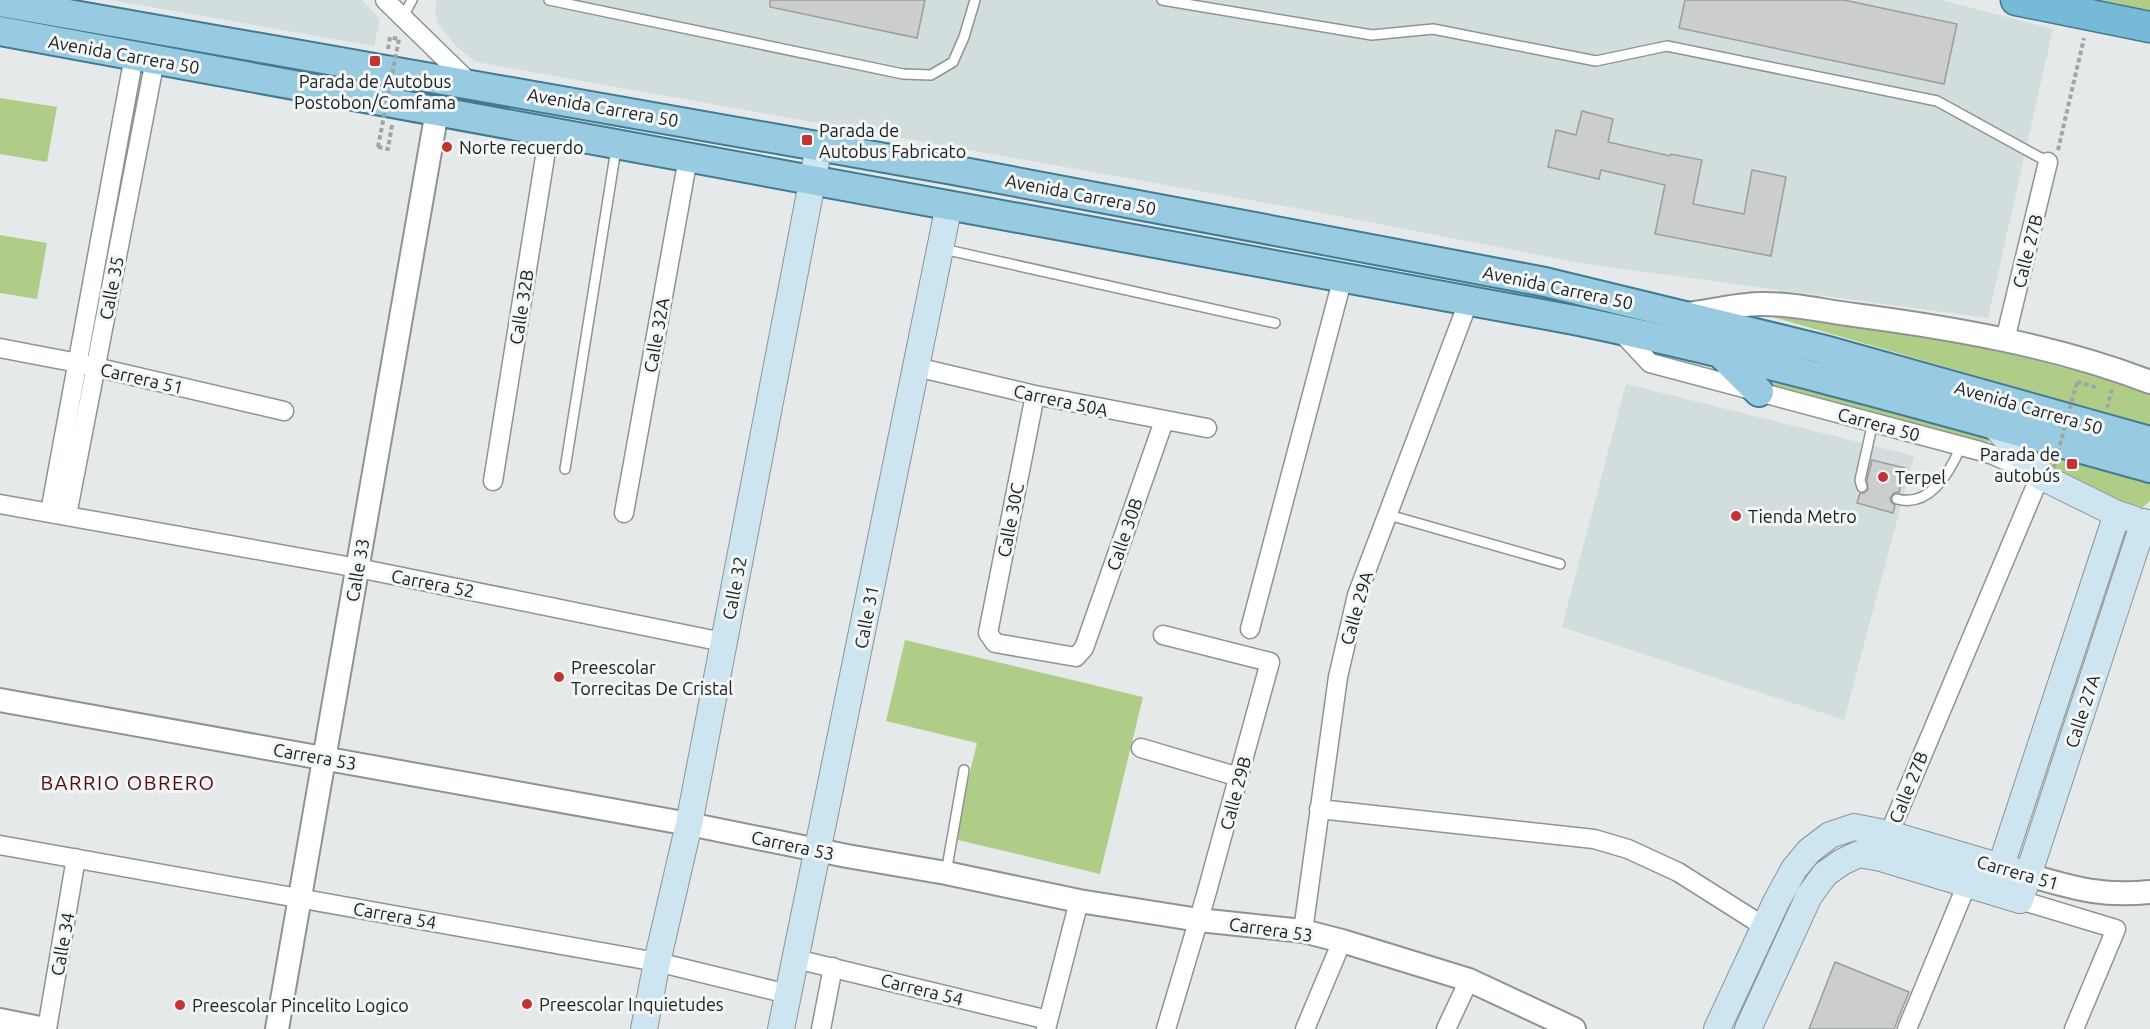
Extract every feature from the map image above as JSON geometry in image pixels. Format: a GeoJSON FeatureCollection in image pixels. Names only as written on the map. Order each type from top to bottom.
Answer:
{"type":"FeatureCollection","features":[{"type":"Feature","properties":{"kind":"highway"},"geometry":{"type":"LineString","coordinates":[[2016,0],[2150,27]]}},
{"type":"Feature","properties":{"kind":"main road","name":"Avenida Carrera 50"},"geometry":{"type":"LineString","coordinates":[[0,2],[819,146],[1522,278],[1679,328],[1821,349],[2150,441]]}},
{"type":"Feature","properties":{"kind":"main road","name":"Avenida Carrera 50"},"geometry":{"type":"LineString","coordinates":[[0,31],[1619,329],[1679,328],[1719,352],[2150,468]]}},
{"type":"Feature","properties":{"kind":"main road","name":"Calle 32"},"geometry":{"type":"LineString","coordinates":[[644,1029],[688,824],[819,146]]}},
{"type":"Feature","properties":{"kind":"main road","name":"Calle 31"},"geometry":{"type":"LineString","coordinates":[[781,1029],[949,206]]}},
{"type":"Feature","properties":{"kind":"main road"},"geometry":{"type":"LineString","coordinates":[[1719,352],[1759,392]]}},
{"type":"Feature","properties":{"kind":"main road"},"geometry":{"type":"LineString","coordinates":[[1995,425],[2046,475]]}},
{"type":"Feature","properties":{"kind":"main road","name":"Carrera 50"},"geometry":{"type":"LineString","coordinates":[[2046,475],[2117,514],[2148,521]]}},
{"type":"Feature","properties":{"kind":"main road","name":"Calle 27A"},"geometry":{"type":"LineString","coordinates":[[1992,892],[2117,514]]}},
{"type":"Feature","properties":{"kind":"main road","name":"Calle 27A"},"geometry":{"type":"LineString","coordinates":[[2020,900],[2148,521]]}},
{"type":"Feature","properties":{"kind":"main road","name":"Calle 27B"},"geometry":{"type":"LineString","coordinates":[[1717,1029],[1794,869],[1830,835],[1854,827],[1889,834]]}},
{"type":"Feature","properties":{"kind":"main road","name":"Carrera 51"},"geometry":{"type":"LineString","coordinates":[[1889,834],[2028,875]]}},
{"type":"Feature","properties":{"kind":"main road","name":"Carrera 51"},"geometry":{"type":"LineString","coordinates":[[1748,1029],[1809,896],[1825,874],[1842,862],[1859,854],[1881,858],[2020,900]]}},
{"type":"Feature","properties":{"kind":"street"},"geometry":{"type":"LineString","coordinates":[[385,0],[470,83]]}},
{"type":"Feature","properties":{"kind":"street","name":"Calle 35"},"geometry":{"type":"LineString","coordinates":[[87,366],[108,199],[145,58]]}},
{"type":"Feature","properties":{"kind":"street","name":"Calle 35"},"geometry":{"type":"LineString","coordinates":[[58,514],[87,366],[128,202],[145,58]]}},
{"type":"Feature","properties":{"kind":"street","name":"Calle 33"},"geometry":{"type":"LineString","coordinates":[[277,1029],[437,111]]}},
{"type":"Feature","properties":{"kind":"street","name":"Calle 32B"},"geometry":{"type":"LineString","coordinates":[[493,481],[549,132]]}},
{"type":"Feature","properties":{"kind":"street","name":"Calle 32A"},"geometry":{"type":"LineString","coordinates":[[624,513],[688,158]]}},
{"type":"Feature","properties":{"kind":"street","name":"Calle 27B"},"geometry":{"type":"LineString","coordinates":[[2005,340],[2048,162]]}},
{"type":"Feature","properties":{"kind":"street"},"geometry":{"type":"LineString","coordinates":[[1250,629],[1343,277]]}},
{"type":"Feature","properties":{"kind":"street","name":"Calle 29A"},"geometry":{"type":"LineString","coordinates":[[1303,931],[1338,677],[1357,596],[1469,300]]}},
{"type":"Feature","properties":{"kind":"street"},"geometry":{"type":"LineString","coordinates":[[1679,328],[1741,306],[1773,304],[1934,326],[2005,340],[2117,370],[2150,382]]}},
{"type":"Feature","properties":{"kind":"street","name":"Carrera 50"},"geometry":{"type":"LineString","coordinates":[[1619,329],[1650,363],[1993,455],[2046,475]]}},
{"type":"Feature","properties":{"kind":"street","name":"Carrera 51"},"geometry":{"type":"LineString","coordinates":[[0,348],[284,411]]}},
{"type":"Feature","properties":{"kind":"street","name":"Carrera 50A"},"geometry":{"type":"LineString","coordinates":[[916,367],[1035,395],[1207,428]]}},
{"type":"Feature","properties":{"kind":"street","name":"Calle 30C"},"geometry":{"type":"LineString","coordinates":[[1035,395],[988,633],[995,644],[1059,656],[1076,657],[1084,648]]}},
{"type":"Feature","properties":{"kind":"street","name":"Calle 30B"},"geometry":{"type":"LineString","coordinates":[[1084,648],[1164,421]]}},
{"type":"Feature","properties":{"kind":"street","name":"Calle 27B"},"geometry":{"type":"LineString","coordinates":[[1889,834],[2046,475]]}},
{"type":"Feature","properties":{"kind":"street","name":"Carrera 52"},"geometry":{"type":"LineString","coordinates":[[0,504],[357,568],[723,642]]}},
{"type":"Feature","properties":{"kind":"street","name":"Calle 29B"},"geometry":{"type":"LineString","coordinates":[[1163,635],[1270,663],[1167,1029]]}},
{"type":"Feature","properties":{"kind":"street","name":"Carrera 53"},"geometry":{"type":"LineString","coordinates":[[0,700],[688,824],[946,873],[1078,901],[1199,920],[1303,931],[1469,980],[1574,1029]]}},
{"type":"Feature","properties":{"kind":"street"},"geometry":{"type":"LineString","coordinates":[[1142,748],[1239,777]]}},
{"type":"Feature","properties":{"kind":"street"},"geometry":{"type":"LineString","coordinates":[[1319,809],[1594,839],[1628,849],[1678,872],[1765,927]]}},
{"type":"Feature","properties":{"kind":"street","name":"Carrera 54"},"geometry":{"type":"LineString","coordinates":[[0,845],[657,962],[788,994]]}},
{"type":"Feature","properties":{"kind":"street","name":"Calle 34"},"geometry":{"type":"LineString","coordinates":[[46,1029],[76,858]]}},
{"type":"Feature","properties":{"kind":"street","name":"Carrera 51"},"geometry":{"type":"LineString","coordinates":[[2028,875],[2090,892],[2110,894],[2150,892]]}},
{"type":"Feature","properties":{"kind":"street"},"geometry":{"type":"LineString","coordinates":[[1907,1029],[1967,884]]}},
{"type":"Feature","properties":{"kind":"street","name":"Carrera 51"},"geometry":{"type":"LineString","coordinates":[[2020,900],[2116,929],[2074,1029]]}},
{"type":"Feature","properties":{"kind":"street"},"geometry":{"type":"LineString","coordinates":[[1047,1025],[1078,901]]}},
{"type":"Feature","properties":{"kind":"street"},"geometry":{"type":"LineString","coordinates":[[1305,1029],[1342,941]]}},
{"type":"Feature","properties":{"kind":"street","name":"Carrera 54"},"geometry":{"type":"LineString","coordinates":[[796,959],[1047,1025]]}},
{"type":"Feature","properties":{"kind":"street"},"geometry":{"type":"LineString","coordinates":[[821,1029],[833,967]]}},
{"type":"Feature","properties":{"kind":"street"},"geometry":{"type":"LineString","coordinates":[[1446,1029],[1469,980]]}},
{"type":"Feature","properties":{"kind":"street"},"geometry":{"type":"LineString","coordinates":[[0,1020],[46,1029]]}},
{"type":"Feature","properties":{"kind":"lane"},"geometry":{"type":"LineString","coordinates":[[403,17],[412,0]]}},
{"type":"Feature","properties":{"kind":"lane"},"geometry":{"type":"LineString","coordinates":[[549,0],[903,74],[931,75],[954,62],[976,1]]}},
{"type":"Feature","properties":{"kind":"lane"},"geometry":{"type":"LineString","coordinates":[[1162,0],[1372,35],[1433,29],[1596,61],[1667,46],[1937,101],[2048,162]]}},
{"type":"Feature","properties":{"kind":"lane"},"geometry":{"type":"LineString","coordinates":[[565,469],[617,145]]}},
{"type":"Feature","properties":{"kind":"lane"},"geometry":{"type":"LineString","coordinates":[[108,199],[128,202]]}},
{"type":"Feature","properties":{"kind":"lane"},"geometry":{"type":"LineString","coordinates":[[940,249],[1275,323]]}},
{"type":"Feature","properties":{"kind":"lane"},"geometry":{"type":"LineString","coordinates":[[1862,487],[1860,480],[1873,422]]}},
{"type":"Feature","properties":{"kind":"lane"},"geometry":{"type":"LineString","coordinates":[[1897,499],[1918,500],[1929,494],[1954,461],[1961,446]]}},
{"type":"Feature","properties":{"kind":"lane"},"geometry":{"type":"LineString","coordinates":[[1389,515],[1560,564]]}},
{"type":"Feature","properties":{"kind":"lane"},"geometry":{"type":"LineString","coordinates":[[946,873],[964,770]]}},
{"type":"Feature","properties":{"kind":"path"},"geometry":{"type":"LineString","coordinates":[[2048,162],[2057,152],[2085,32]]}},
{"type":"Feature","properties":{"kind":"path"},"geometry":{"type":"LineString","coordinates":[[387,54],[390,37],[399,39],[378,147],[388,149],[392,125]]}},
{"type":"Feature","properties":{"kind":"path"},"geometry":{"type":"LineString","coordinates":[[2046,475],[2077,382],[2111,391]]}},
{"type":"Feature","properties":{"kind":"shaded area"},"geometry":{"type":"Polygon","coordinates":[[[111,0],[362,0],[380,19],[374,46],[111,0]]]}},
{"type":"Feature","properties":{"kind":"shaded area"},"geometry":{"type":"Polygon","coordinates":[[[437,0],[1941,0],[2053,29],[1988,318],[1586,264],[1317,212],[476,62],[455,45],[438,24],[435,11],[437,0]]]}},
{"type":"Feature","properties":{"kind":"shaded area"},"geometry":{"type":"Polygon","coordinates":[[[1626,384],[1914,456],[1844,720],[1562,627],[1626,384]]]}},
{"type":"Feature","properties":{"kind":"green space"},"geometry":{"type":"Polygon","coordinates":[[[2070,0],[2150,0],[2150,16],[2070,0]]]}},
{"type":"Feature","properties":{"kind":"green space"},"geometry":{"type":"Polygon","coordinates":[[[0,98],[57,107],[47,162],[0,154],[0,98]]]}},
{"type":"Feature","properties":{"kind":"green space"},"geometry":{"type":"Polygon","coordinates":[[[0,235],[47,243],[37,299],[0,293],[0,235]]]}},
{"type":"Feature","properties":{"kind":"green space"},"geometry":{"type":"Polygon","coordinates":[[[1769,316],[1939,335],[2125,384],[2150,394],[2150,426],[1769,316]]]}},
{"type":"Feature","properties":{"kind":"green space"},"geometry":{"type":"Polygon","coordinates":[[[1762,377],[1989,439],[1987,445],[1761,383],[1762,377]]]}},
{"type":"Feature","properties":{"kind":"green space"},"geometry":{"type":"Polygon","coordinates":[[[2028,448],[2150,483],[2150,501],[2140,510],[2046,470],[2028,448]]]}},
{"type":"Feature","properties":{"kind":"green space"},"geometry":{"type":"Polygon","coordinates":[[[905,640],[1143,697],[1100,874],[954,839],[977,743],[886,721],[905,640]]]}},
{"type":"Feature","properties":{"kind":"building"},"geometry":{"type":"Polygon","coordinates":[[[770,0],[925,0],[917,38],[770,7],[770,0]]]}},
{"type":"Feature","properties":{"kind":"building"},"geometry":{"type":"Polygon","coordinates":[[[1685,0],[1844,0],[1957,24],[1944,84],[1679,28],[1685,0]]]}},
{"type":"Feature","properties":{"kind":"building"},"geometry":{"type":"Polygon","coordinates":[[[1582,111],[1613,119],[1608,142],[1670,156],[1671,154],[1702,160],[1693,204],[1744,214],[1752,170],[1786,177],[1771,256],[1655,234],[1665,185],[1601,170],[1599,179],[1548,167],[1556,130],[1576,135],[1582,111]]]}},
{"type":"Feature","properties":{"kind":"building","name":"Terpel"},"geometry":{"type":"Polygon","coordinates":[[[1872,460],[1905,468],[1899,492],[1894,493],[1890,498],[1895,505],[1893,513],[1857,503],[1860,493],[1868,489],[1867,480],[1872,460]]]}},
{"type":"Feature","properties":{"kind":"building"},"geometry":{"type":"Polygon","coordinates":[[[1835,962],[1909,992],[1894,1029],[1809,1029],[1835,962]]]}},
{"type":"Feature","properties":{"kind":"place","name":"Parada de Autobus Postobon/Comfama"},"geometry":{"type":"Point","coordinates":[375,61]}},
{"type":"Feature","properties":{"kind":"place","name":"Parada de Autobus Fabricato"},"geometry":{"type":"Point","coordinates":[807,140]}},
{"type":"Feature","properties":{"kind":"place","name":"Norte recuerdo"},"geometry":{"type":"Point","coordinates":[447,147]}},
{"type":"Feature","properties":{"kind":"place","name":"Parada de autobús"},"geometry":{"type":"Point","coordinates":[2072,464]}},
{"type":"Feature","properties":{"kind":"place","name":"Terpel"},"geometry":{"type":"Point","coordinates":[1883,477]}},
{"type":"Feature","properties":{"kind":"place","name":"Tienda Metro"},"geometry":{"type":"Point","coordinates":[1736,516]}},
{"type":"Feature","properties":{"kind":"place","name":"Preescolar Torrecitas De Cristal"},"geometry":{"type":"Point","coordinates":[559,677]}},
{"type":"Feature","properties":{"kind":"place","name":"Preescolar Inquietudes"},"geometry":{"type":"Point","coordinates":[527,1004]}},
{"type":"Feature","properties":{"kind":"place","name":"Preescolar Pincelito Logico"},"geometry":{"type":"Point","coordinates":[180,1005]}},
{"type":"Feature","properties":{"kind":"district","name":"BARRIO OBRERO"},"geometry":{"type":"Point","coordinates":[128,782]}}]}
